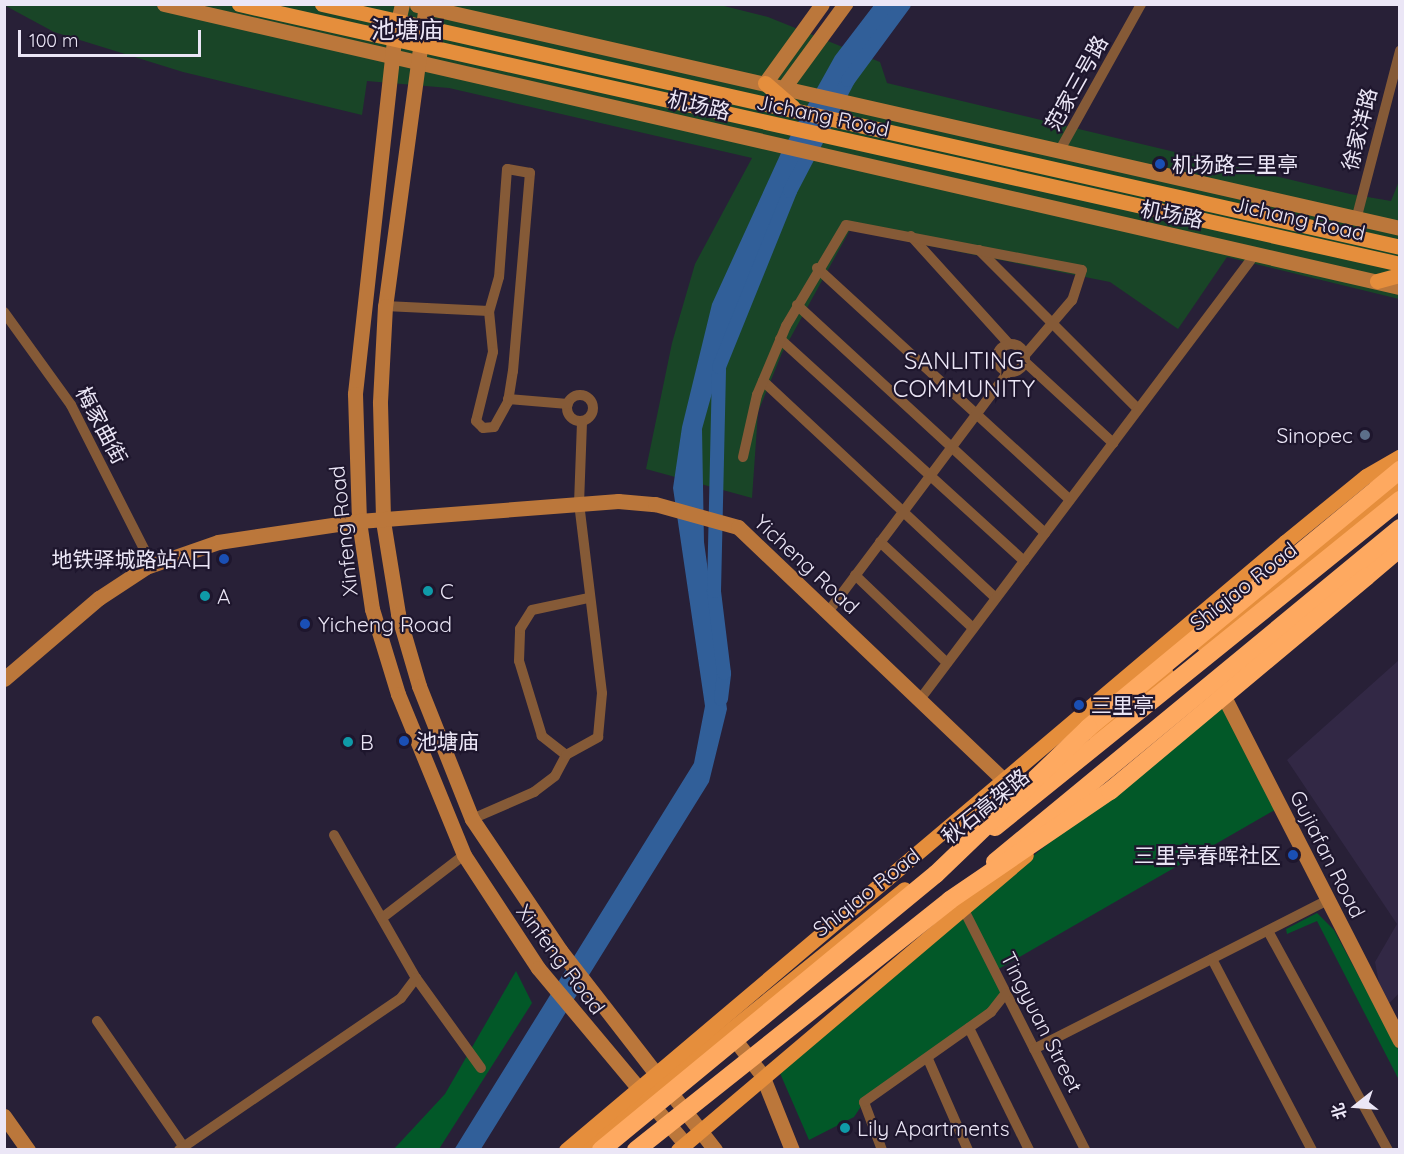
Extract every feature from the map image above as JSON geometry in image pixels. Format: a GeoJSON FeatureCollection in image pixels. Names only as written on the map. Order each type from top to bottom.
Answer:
{"type":"FeatureCollection","features":[{"type":"Feature","properties":{"kind":"highway"},"geometry":{"type":"LineString","coordinates":[[936,874],[1072,741],[1376,485],[1400,470]]}},
{"type":"Feature","properties":{"kind":"highway","name":"秋石高架路"},"geometry":{"type":"LineString","coordinates":[[601,1149],[936,874],[1400,500]]}},
{"type":"Feature","properties":{"kind":"highway"},"geometry":{"type":"LineString","coordinates":[[636,1149],[950,900],[1400,528]]}},
{"type":"Feature","properties":{"kind":"highway"},"geometry":{"type":"LineString","coordinates":[[950,900],[1110,791],[1400,546]]}},
{"type":"Feature","properties":{"kind":"main road","name":"机场路"},"geometry":{"type":"LineString","coordinates":[[164,4],[1400,287]]}},
{"type":"Feature","properties":{"kind":"main road","name":"Jichang Road"},"geometry":{"type":"LineString","coordinates":[[239,4],[802,132],[1400,264]]}},
{"type":"Feature","properties":{"kind":"main road","name":"Jichang Road"},"geometry":{"type":"LineString","coordinates":[[322,4],[400,12],[420,25],[1400,247]]}},
{"type":"Feature","properties":{"kind":"main road"},"geometry":{"type":"LineString","coordinates":[[803,110],[765,83],[822,4]]}},
{"type":"Feature","properties":{"kind":"main road"},"geometry":{"type":"LineString","coordinates":[[784,86],[845,4]]}},
{"type":"Feature","properties":{"kind":"main road","name":"机场路"},"geometry":{"type":"LineString","coordinates":[[422,5],[765,83],[821,93],[1357,216],[1400,228]]}},
{"type":"Feature","properties":{"kind":"main road","name":"Xinfeng Road"},"geometry":{"type":"LineString","coordinates":[[422,5],[385,306],[380,403],[383,521],[398,614],[419,686],[472,819],[566,956],[715,1149]]}},
{"type":"Feature","properties":{"kind":"main road","name":"Xinfeng Road"},"geometry":{"type":"LineString","coordinates":[[400,12],[393,40],[355,394],[359,521],[372,609],[398,694],[464,855],[549,982],[681,1147]]}},
{"type":"Feature","properties":{"kind":"main road"},"geometry":{"type":"LineString","coordinates":[[1377,281],[1400,274]]}},
{"type":"Feature","properties":{"kind":"main road"},"geometry":{"type":"LineString","coordinates":[[659,1075],[1285,542],[1400,456]]}},
{"type":"Feature","properties":{"kind":"main road","name":"Shiqiao Road"},"geometry":{"type":"LineString","coordinates":[[582,1149],[659,1075],[727,1029],[1027,793],[1400,487]]}},
{"type":"Feature","properties":{"kind":"main road","name":"Yicheng Road"},"geometry":{"type":"LineString","coordinates":[[4,679],[99,597],[152,565],[218,542],[359,521],[383,521],[618,501],[670,506],[738,526],[921,698],[1005,781],[1027,793]]}},
{"type":"Feature","properties":{"kind":"main road"},"geometry":{"type":"LineString","coordinates":[[681,1147],[762,1075],[965,912],[1107,780],[1219,687],[1400,546]]}},
{"type":"Feature","properties":{"kind":"main road","name":"Gujiafan Road"},"geometry":{"type":"LineString","coordinates":[[1219,687],[1400,1040]]}},
{"type":"Feature","properties":{"kind":"main road"},"geometry":{"type":"LineString","coordinates":[[727,1029],[762,1075],[792,1149]]}},
{"type":"Feature","properties":{"kind":"main road"},"geometry":{"type":"LineString","coordinates":[[566,1149],[639,1094]]}},
{"type":"Feature","properties":{"kind":"main road"},"geometry":{"type":"LineString","coordinates":[[4,1116],[28,1149]]}},
{"type":"Feature","properties":{"kind":"street","name":"范家三号路"},"geometry":{"type":"LineString","coordinates":[[1061,148],[1140,4]]}},
{"type":"Feature","properties":{"kind":"street","name":"徐家洋路"},"geometry":{"type":"LineString","coordinates":[[1357,216],[1400,51]]}},
{"type":"Feature","properties":{"kind":"street"},"geometry":{"type":"LineString","coordinates":[[507,169],[530,173],[508,399],[494,427],[483,428],[476,421],[493,352],[489,311],[499,277],[507,169]]}},
{"type":"Feature","properties":{"kind":"street"},"geometry":{"type":"LineString","coordinates":[[743,457],[763,381],[780,339],[817,268],[846,225],[1082,270],[1072,300],[1054,325],[1025,358],[1008,372],[933,478],[880,542],[828,612]]}},
{"type":"Feature","properties":{"kind":"street"},"geometry":{"type":"LineString","coordinates":[[912,236],[1009,344],[1113,443]]}},
{"type":"Feature","properties":{"kind":"street"},"geometry":{"type":"LineString","coordinates":[[978,250],[1138,409]]}},
{"type":"Feature","properties":{"kind":"street"},"geometry":{"type":"LineString","coordinates":[[921,698],[1256,253]]}},
{"type":"Feature","properties":{"kind":"street"},"geometry":{"type":"LineString","coordinates":[[817,268],[1070,500]]}},
{"type":"Feature","properties":{"kind":"street"},"geometry":{"type":"LineString","coordinates":[[797,305],[1045,533]]}},
{"type":"Feature","properties":{"kind":"street"},"geometry":{"type":"LineString","coordinates":[[385,306],[489,311]]}},
{"type":"Feature","properties":{"kind":"street","name":"梅家曲街"},"geometry":{"type":"LineString","coordinates":[[4,312],[71,405],[152,565]]}},
{"type":"Feature","properties":{"kind":"street"},"geometry":{"type":"LineString","coordinates":[[780,339],[1024,561]]}},
{"type":"Feature","properties":{"kind":"street"},"geometry":{"type":"LineString","coordinates":[[1008,372],[997,357],[1009,344]]}},
{"type":"Feature","properties":{"kind":"street"},"geometry":{"type":"LineString","coordinates":[[763,381],[996,598]]}},
{"type":"Feature","properties":{"kind":"street"},"geometry":{"type":"LineString","coordinates":[[472,819],[534,792],[555,776],[566,755],[598,737],[602,693],[588,598],[579,504],[582,421],[592,413],[592,400],[580,394],[568,404],[508,399]]}},
{"type":"Feature","properties":{"kind":"street"},"geometry":{"type":"LineString","coordinates":[[568,404],[571,416],[582,421]]}},
{"type":"Feature","properties":{"kind":"street"},"geometry":{"type":"LineString","coordinates":[[880,542],[973,628]]}},
{"type":"Feature","properties":{"kind":"street"},"geometry":{"type":"LineString","coordinates":[[855,575],[947,663]]}},
{"type":"Feature","properties":{"kind":"street"},"geometry":{"type":"LineString","coordinates":[[566,755],[542,736],[519,660],[520,629],[532,610],[588,598]]}},
{"type":"Feature","properties":{"kind":"street"},"geometry":{"type":"LineString","coordinates":[[334,835],[416,978],[481,1068]]}},
{"type":"Feature","properties":{"kind":"street"},"geometry":{"type":"LineString","coordinates":[[382,918],[464,855]]}},
{"type":"Feature","properties":{"kind":"street"},"geometry":{"type":"LineString","coordinates":[[1034,1049],[1328,900]]}},
{"type":"Feature","properties":{"kind":"street","name":"Tingyuan Street"},"geometry":{"type":"LineString","coordinates":[[965,912],[1085,1149]]}},
{"type":"Feature","properties":{"kind":"street"},"geometry":{"type":"LineString","coordinates":[[1268,931],[1388,1149]]}},
{"type":"Feature","properties":{"kind":"street"},"geometry":{"type":"LineString","coordinates":[[1212,959],[1311,1149]]}},
{"type":"Feature","properties":{"kind":"street"},"geometry":{"type":"LineString","coordinates":[[97,1021],[183,1148],[392,1005],[416,978]]}},
{"type":"Feature","properties":{"kind":"street"},"geometry":{"type":"LineString","coordinates":[[882,1149],[864,1102],[969,1028],[1006,993]]}},
{"type":"Feature","properties":{"kind":"street"},"geometry":{"type":"LineString","coordinates":[[969,1028],[1029,1149]]}},
{"type":"Feature","properties":{"kind":"street"},"geometry":{"type":"LineString","coordinates":[[927,1059],[968,1149]]}},
{"type":"Feature","properties":{"kind":"shaded area"},"geometry":{"type":"Polygon","coordinates":[[[1399,660],[1400,992],[1384,1009],[1375,962],[1397,924],[1287,760],[1399,660]]]}},
{"type":"Feature","properties":{"kind":"green space"},"geometry":{"type":"Polygon","coordinates":[[[4,5],[720,5],[768,17],[880,62],[887,83],[1350,194],[1391,201],[1399,181],[1399,299],[1227,257],[1178,329],[1110,282],[850,230],[782,353],[758,412],[752,498],[646,469],[672,343],[695,264],[752,158],[449,88],[367,81],[362,115],[183,72],[54,32],[4,5]]]}},
{"type":"Feature","properties":{"kind":"green space"},"geometry":{"type":"Polygon","coordinates":[[[1226,700],[1280,807],[995,971],[1006,993],[991,1012],[864,1102],[854,1117],[809,1140],[776,1064],[1226,700]]]}},
{"type":"Feature","properties":{"kind":"green space"},"geometry":{"type":"Polygon","coordinates":[[[1317,913],[1334,930],[1399,1051],[1399,1080],[1317,921],[1287,934],[1286,929],[1317,913]]]}},
{"type":"Feature","properties":{"kind":"green space"},"geometry":{"type":"Polygon","coordinates":[[[516,971],[532,1003],[439,1149],[393,1150],[445,1094],[516,971]]]}},
{"type":"Feature","properties":{"kind":"water"},"geometry":{"type":"Polygon","coordinates":[[[874,5],[906,5],[841,82],[735,311],[702,429],[704,542],[727,709],[709,782],[481,1149],[454,1150],[694,763],[705,706],[673,488],[682,427],[712,304],[781,153],[835,56],[874,5]]]}},
{"type":"Feature","properties":{"kind":"waterway"},"geometry":{"type":"LineString","coordinates":[[721,699],[724,673],[714,591],[719,367],[790,191],[848,80],[904,4]]}},
{"type":"Feature","properties":{"kind":"place","name":"机场路三里亭"},"geometry":{"type":"Point","coordinates":[1160,164]}},
{"type":"Feature","properties":{"kind":"place","name":"Sinopec"},"geometry":{"type":"Point","coordinates":[1365,435]}},
{"type":"Feature","properties":{"kind":"place","name":"地铁驿城路站A口"},"geometry":{"type":"Point","coordinates":[224,559]}},
{"type":"Feature","properties":{"kind":"place","name":"C"},"geometry":{"type":"Point","coordinates":[428,591]}},
{"type":"Feature","properties":{"kind":"place","name":"A"},"geometry":{"type":"Point","coordinates":[205,596]}},
{"type":"Feature","properties":{"kind":"place","name":"Yicheng Road"},"geometry":{"type":"Point","coordinates":[305,624]}},
{"type":"Feature","properties":{"kind":"place","name":"三里亭"},"geometry":{"type":"Point","coordinates":[1079,705]}},
{"type":"Feature","properties":{"kind":"place","name":"池塘庙"},"geometry":{"type":"Point","coordinates":[404,741]}},
{"type":"Feature","properties":{"kind":"place","name":"B"},"geometry":{"type":"Point","coordinates":[348,742]}},
{"type":"Feature","properties":{"kind":"place","name":"三里亭春晖社区"},"geometry":{"type":"Point","coordinates":[1293,855]}},
{"type":"Feature","properties":{"kind":"place","name":"Lily Apartments"},"geometry":{"type":"Point","coordinates":[845,1128]}},
{"type":"Feature","properties":{"kind":"district","name":"池塘庙"},"geometry":{"type":"Point","coordinates":[407,30]}},
{"type":"Feature","properties":{"kind":"district","name":"SANLITING COMMUNITY"},"geometry":{"type":"Point","coordinates":[964,375]}}]}
